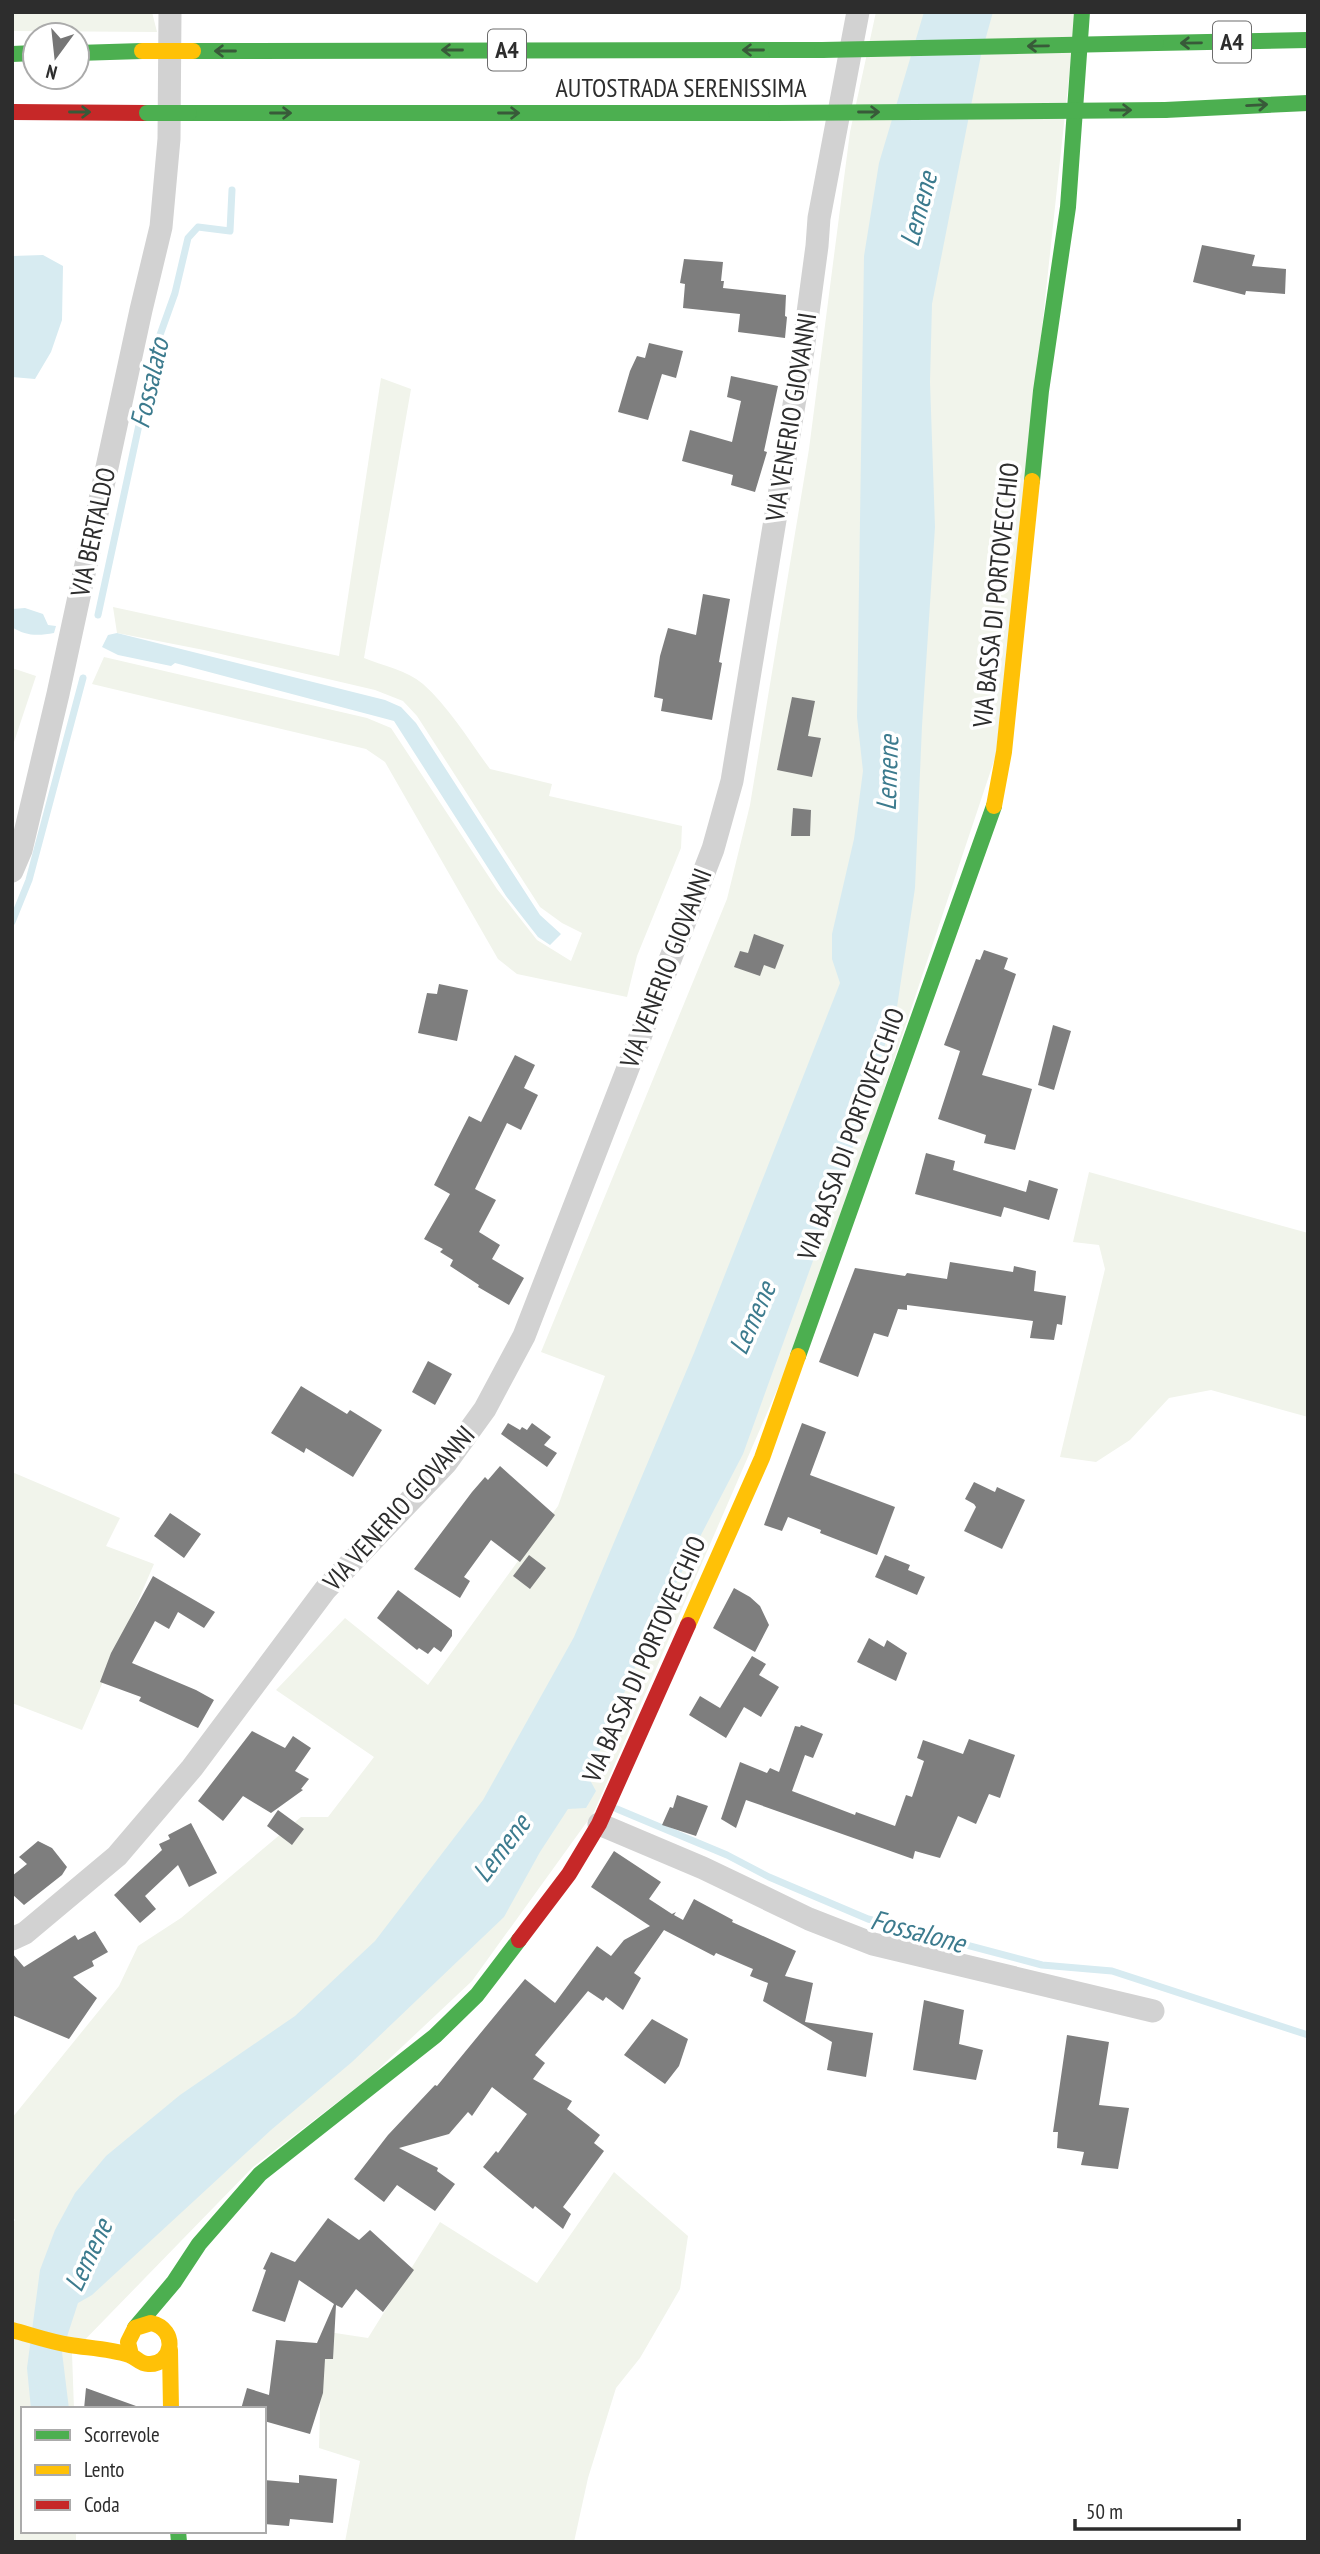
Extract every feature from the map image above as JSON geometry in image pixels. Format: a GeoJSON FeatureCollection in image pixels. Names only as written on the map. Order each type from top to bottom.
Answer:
{"type":"FeatureCollection","features":[{"type":"Feature","properties":{"kind":"main road","name":"VIA BASSA DI PORTOVECCHIO"},"geometry":{"type":"LineString","coordinates":[[134,2329],[174,2282],[199,2244],[260,2174],[435,2036],[477,1995],[569,1874],[601,1817],[762,1458],[993,810],[1004,752],[1041,391],[1068,207],[1082,12]]}},
{"type":"Feature","properties":{"kind":"main road","name":"AUTOSTRADA SERENISSIMA"},"geometry":{"type":"LineString","coordinates":[[91,52],[822,50],[1308,40]]}},
{"type":"Feature","properties":{"kind":"main road","name":"AUTOSTRADA SERENISSIMA"},"geometry":{"type":"LineString","coordinates":[[12,112],[776,113],[1165,110],[1308,103]]}},
{"type":"Feature","properties":{"kind":"main road"},"geometry":{"type":"LineString","coordinates":[[20,2332],[155,2364],[167,2356],[174,2282]]}},
{"type":"Feature","properties":{"kind":"main road"},"geometry":{"type":"LineString","coordinates":[[88,2347],[141,2324],[154,2323],[166,2330],[169,2343],[171,2405]]}},
{"type":"Feature","properties":{"kind":"main road"},"geometry":{"type":"LineString","coordinates":[[134,2329],[128,2342],[136,2359],[171,2405]]}},
{"type":"Feature","properties":{"kind":"street","name":"VIA BERTALDO"},"geometry":{"type":"LineString","coordinates":[[12,871],[21,850],[58,694],[141,310],[162,228],[169,139],[170,12]]}},
{"type":"Feature","properties":{"kind":"street","name":"VIA VENERIO GIOVANNI"},"geometry":{"type":"LineString","coordinates":[[12,1939],[25,1933],[117,1856],[192,1768],[325,1590],[446,1463],[485,1409],[524,1336],[713,849],[732,781],[803,350],[819,218],[858,12]]}},
{"type":"Feature","properties":{"kind":"street"},"geometry":{"type":"LineString","coordinates":[[601,1817],[809,1919],[873,1944],[1153,2011]]}},
{"type":"Feature","properties":{"kind":"shaded area"},"geometry":{"type":"Polygon","coordinates":[[[12,12],[152,12],[157,32],[91,32],[91,21],[21,21],[21,31],[12,31],[12,12]]]}},
{"type":"Feature","properties":{"kind":"shaded area"},"geometry":{"type":"Polygon","coordinates":[[[876,12],[1076,12],[996,755],[806,1323],[594,1812],[472,1981],[370,2077],[253,2167],[72,2353],[74,2407],[21,2407],[21,2533],[76,2533],[76,2542],[12,2542],[12,2224],[15,2220],[12,2215],[12,2118],[119,1986],[138,1946],[181,1918],[301,1817],[328,1817],[374,1757],[276,1690],[345,1618],[428,1685],[558,1506],[605,1376],[541,1352],[727,899],[750,805],[809,449],[850,132],[876,12]]]}},
{"type":"Feature","properties":{"kind":"shaded area"},"geometry":{"type":"Polygon","coordinates":[[[381,378],[411,389],[364,658],[402,672],[423,684],[450,714],[490,769],[552,784],[549,796],[682,826],[681,848],[637,956],[627,997],[517,974],[498,959],[385,762],[366,749],[92,684],[104,657],[367,718],[391,728],[497,889],[537,940],[571,961],[582,933],[540,907],[417,716],[403,701],[375,690],[204,650],[117,633],[113,607],[339,656],[381,378]]]}},
{"type":"Feature","properties":{"kind":"shaded area"},"geometry":{"type":"Polygon","coordinates":[[[12,668],[36,676],[12,748],[12,668]]]}},
{"type":"Feature","properties":{"kind":"shaded area"},"geometry":{"type":"Polygon","coordinates":[[[1089,1172],[1308,1233],[1308,1417],[1211,1390],[1169,1398],[1130,1440],[1096,1462],[1060,1457],[1105,1269],[1099,1245],[1073,1242],[1089,1172]]]}},
{"type":"Feature","properties":{"kind":"shaded area"},"geometry":{"type":"Polygon","coordinates":[[[12,1472],[120,1518],[106,1546],[154,1564],[82,1730],[12,1703],[12,1472]]]}},
{"type":"Feature","properties":{"kind":"shaded area"},"geometry":{"type":"Polygon","coordinates":[[[614,2172],[688,2236],[680,2289],[640,2358],[616,2388],[588,2478],[574,2542],[345,2542],[360,2461],[319,2448],[322,2331],[368,2338],[440,2222],[537,2283],[614,2172]]]}},
{"type":"Feature","properties":{"kind":"water","name":"Lemene"},"geometry":{"type":"Polygon","coordinates":[[[924,12],[993,12],[981,55],[932,304],[930,382],[935,527],[915,888],[897,1007],[843,1178],[743,1454],[647,1639],[591,1771],[591,1782],[596,1791],[586,1808],[568,1809],[540,1852],[504,1917],[352,2062],[271,2130],[92,2295],[78,2303],[62,2352],[69,2407],[31,2407],[27,2368],[40,2270],[55,2230],[75,2193],[106,2156],[180,2095],[295,2016],[375,1941],[483,1800],[574,1637],[694,1353],[840,983],[832,959],[832,934],[854,839],[863,771],[857,717],[864,256],[879,163],[924,12]]]}},
{"type":"Feature","properties":{"kind":"water"},"geometry":{"type":"Polygon","coordinates":[[[43,255],[63,266],[62,320],[51,352],[35,379],[12,377],[12,256],[43,255]]]}},
{"type":"Feature","properties":{"kind":"water"},"geometry":{"type":"Polygon","coordinates":[[[25,608],[43,614],[48,625],[56,626],[54,633],[32,634],[12,627],[12,609],[25,608]]]}},
{"type":"Feature","properties":{"kind":"water"},"geometry":{"type":"Polygon","coordinates":[[[117,633],[385,700],[401,707],[416,723],[540,915],[561,934],[550,945],[538,937],[506,896],[394,721],[175,663],[171,666],[118,655],[102,647],[108,635],[117,633]]]}},
{"type":"Feature","properties":{"kind":"building"},"geometry":{"type":"Polygon","coordinates":[[[1202,245],[1255,255],[1252,266],[1286,269],[1285,294],[1246,291],[1245,295],[1193,282],[1202,245]]]}},
{"type":"Feature","properties":{"kind":"building"},"geometry":{"type":"Polygon","coordinates":[[[684,259],[723,262],[723,288],[786,295],[785,338],[738,332],[740,314],[683,308],[685,284],[680,283],[684,259]]]}},
{"type":"Feature","properties":{"kind":"building"},"geometry":{"type":"Polygon","coordinates":[[[649,343],[683,351],[676,378],[662,374],[648,420],[618,412],[630,371],[637,356],[645,358],[649,343]]]}},
{"type":"Feature","properties":{"kind":"building"},"geometry":{"type":"Polygon","coordinates":[[[731,376],[778,386],[764,451],[767,452],[755,492],[731,485],[733,475],[682,461],[690,430],[732,442],[741,401],[727,397],[731,376]]]}},
{"type":"Feature","properties":{"kind":"building"},"geometry":{"type":"Polygon","coordinates":[[[703,594],[730,599],[712,720],[661,711],[663,699],[654,697],[660,656],[668,628],[696,635],[703,594]]]}},
{"type":"Feature","properties":{"kind":"building"},"geometry":{"type":"Polygon","coordinates":[[[792,697],[815,701],[808,736],[821,738],[812,777],[777,770],[792,697]]]}},
{"type":"Feature","properties":{"kind":"building"},"geometry":{"type":"Polygon","coordinates":[[[793,808],[811,810],[810,836],[791,836],[793,808]]]}},
{"type":"Feature","properties":{"kind":"building"},"geometry":{"type":"Polygon","coordinates":[[[754,934],[784,945],[775,969],[764,965],[760,976],[734,967],[740,951],[748,953],[754,934]]]}},
{"type":"Feature","properties":{"kind":"building"},"geometry":{"type":"Polygon","coordinates":[[[984,950],[1008,958],[1004,969],[1016,974],[982,1075],[1032,1089],[1015,1150],[984,1143],[986,1135],[938,1119],[960,1051],[944,1045],[976,959],[980,960],[984,950]]]}},
{"type":"Feature","properties":{"kind":"building"},"geometry":{"type":"Polygon","coordinates":[[[439,984],[468,990],[457,1041],[418,1033],[427,993],[437,994],[439,984]]]}},
{"type":"Feature","properties":{"kind":"building"},"geometry":{"type":"Polygon","coordinates":[[[1053,1025],[1071,1031],[1054,1090],[1038,1085],[1053,1025]]]}},
{"type":"Feature","properties":{"kind":"building"},"geometry":{"type":"Polygon","coordinates":[[[515,1055],[535,1065],[524,1088],[538,1095],[521,1130],[507,1123],[475,1189],[496,1200],[479,1232],[500,1245],[492,1259],[524,1278],[509,1305],[450,1266],[453,1260],[440,1252],[443,1249],[424,1239],[450,1194],[434,1185],[469,1116],[481,1122],[515,1055]]]}},
{"type":"Feature","properties":{"kind":"building"},"geometry":{"type":"Polygon","coordinates":[[[926,1153],[955,1161],[953,1170],[1026,1192],[1029,1180],[1058,1189],[1049,1220],[1004,1207],[1001,1217],[915,1194],[926,1153]]]}},
{"type":"Feature","properties":{"kind":"building"},"geometry":{"type":"Polygon","coordinates":[[[950,1262],[1013,1272],[1014,1266],[1036,1271],[1034,1291],[1066,1296],[1062,1325],[1057,1324],[1054,1340],[1030,1338],[1033,1321],[907,1305],[907,1310],[898,1309],[888,1337],[874,1333],[858,1377],[819,1362],[855,1268],[947,1279],[950,1262]]]}},
{"type":"Feature","properties":{"kind":"building"},"geometry":{"type":"Polygon","coordinates":[[[428,1361],[452,1374],[435,1405],[412,1392],[428,1361]]]}},
{"type":"Feature","properties":{"kind":"building"},"geometry":{"type":"Polygon","coordinates":[[[301,1386],[347,1414],[350,1410],[382,1430],[353,1477],[306,1448],[304,1453],[271,1433],[301,1386]]]}},
{"type":"Feature","properties":{"kind":"building"},"geometry":{"type":"Polygon","coordinates":[[[508,1423],[520,1430],[522,1427],[527,1430],[532,1423],[551,1437],[544,1445],[557,1453],[547,1467],[501,1434],[508,1423]]]}},
{"type":"Feature","properties":{"kind":"building"},"geometry":{"type":"Polygon","coordinates":[[[802,1423],[826,1432],[810,1475],[895,1507],[877,1555],[820,1533],[821,1530],[788,1517],[782,1531],[764,1525],[802,1423]]]}},
{"type":"Feature","properties":{"kind":"building"},"geometry":{"type":"Polygon","coordinates":[[[500,1466],[555,1515],[520,1562],[491,1540],[464,1577],[470,1581],[460,1598],[414,1569],[472,1492],[485,1477],[488,1480],[500,1466]]]}},
{"type":"Feature","properties":{"kind":"building"},"geometry":{"type":"Polygon","coordinates":[[[974,1482],[995,1492],[997,1487],[1025,1500],[1002,1549],[964,1531],[976,1507],[965,1499],[974,1482]]]}},
{"type":"Feature","properties":{"kind":"building"},"geometry":{"type":"Polygon","coordinates":[[[170,1513],[201,1534],[184,1558],[154,1536],[170,1513]]]}},
{"type":"Feature","properties":{"kind":"building"},"geometry":{"type":"Polygon","coordinates":[[[529,1555],[546,1568],[530,1589],[513,1576],[529,1555]]]}},
{"type":"Feature","properties":{"kind":"building"},"geometry":{"type":"Polygon","coordinates":[[[885,1555],[910,1565],[908,1570],[925,1577],[917,1595],[875,1577],[885,1555]]]}},
{"type":"Feature","properties":{"kind":"building"},"geometry":{"type":"Polygon","coordinates":[[[153,1576],[215,1612],[204,1628],[178,1612],[169,1629],[155,1621],[132,1663],[214,1700],[198,1728],[139,1701],[141,1697],[100,1682],[111,1653],[153,1576]]]}},
{"type":"Feature","properties":{"kind":"building"},"geometry":{"type":"Polygon","coordinates":[[[734,1588],[760,1606],[769,1625],[755,1652],[713,1628],[734,1588]]]}},
{"type":"Feature","properties":{"kind":"building"},"geometry":{"type":"Polygon","coordinates":[[[398,1590],[452,1630],[452,1636],[441,1652],[434,1647],[428,1654],[419,1648],[417,1650],[377,1618],[398,1590]]]}},
{"type":"Feature","properties":{"kind":"building"},"geometry":{"type":"Polygon","coordinates":[[[869,1638],[884,1647],[887,1640],[907,1653],[896,1681],[857,1662],[869,1638]]]}},
{"type":"Feature","properties":{"kind":"building"},"geometry":{"type":"Polygon","coordinates":[[[752,1656],[766,1664],[759,1675],[779,1687],[761,1717],[744,1707],[726,1738],[689,1715],[700,1696],[720,1708],[752,1656]]]}},
{"type":"Feature","properties":{"kind":"building"},"geometry":{"type":"Polygon","coordinates":[[[801,1725],[823,1734],[813,1758],[805,1755],[792,1791],[855,1815],[856,1812],[895,1826],[906,1795],[912,1797],[924,1761],[917,1758],[923,1740],[963,1754],[969,1739],[1015,1755],[1000,1798],[989,1794],[976,1824],[958,1816],[940,1858],[915,1851],[913,1859],[746,1800],[736,1828],[721,1819],[740,1762],[767,1773],[770,1768],[779,1772],[795,1726],[801,1725]]]}},
{"type":"Feature","properties":{"kind":"building"},"geometry":{"type":"Polygon","coordinates":[[[252,1731],[285,1748],[293,1736],[311,1748],[295,1771],[309,1779],[301,1789],[303,1790],[271,1813],[243,1796],[223,1821],[198,1801],[252,1731]]]}},
{"type":"Feature","properties":{"kind":"building"},"geometry":{"type":"Polygon","coordinates":[[[677,1795],[708,1806],[696,1836],[662,1825],[670,1807],[673,1808],[677,1795]]]}},
{"type":"Feature","properties":{"kind":"building"},"geometry":{"type":"Polygon","coordinates":[[[278,1810],[304,1829],[292,1845],[267,1826],[278,1810]]]}},
{"type":"Feature","properties":{"kind":"building"},"geometry":{"type":"Polygon","coordinates":[[[191,1823],[217,1873],[189,1887],[178,1865],[145,1896],[156,1909],[140,1923],[114,1895],[162,1850],[159,1844],[170,1839],[168,1835],[191,1823]]]}},
{"type":"Feature","properties":{"kind":"building"},"geometry":{"type":"Polygon","coordinates":[[[38,1841],[52,1848],[67,1867],[62,1875],[24,1905],[12,1894],[12,1876],[27,1864],[19,1857],[38,1841]]]}},
{"type":"Feature","properties":{"kind":"building"},"geometry":{"type":"Polygon","coordinates":[[[614,1851],[661,1882],[649,1899],[672,1914],[676,1912],[674,1915],[683,1920],[694,1899],[733,1920],[732,1922],[796,1951],[785,1976],[813,1983],[805,2022],[873,2033],[866,2077],[827,2070],[832,2042],[763,2001],[768,1983],[750,1976],[753,1969],[716,1953],[714,1956],[664,1930],[634,1973],[641,1978],[623,2010],[606,1997],[603,2001],[588,1991],[535,2055],[545,2063],[533,2079],[572,2101],[567,2109],[600,2135],[594,2143],[604,2151],[563,2207],[571,2214],[563,2229],[535,2206],[533,2209],[483,2167],[496,2151],[498,2153],[527,2114],[492,2087],[472,2116],[468,2112],[449,2134],[399,2148],[438,2168],[437,2171],[455,2184],[435,2211],[397,2185],[384,2202],[354,2179],[388,2135],[435,2085],[437,2086],[525,1979],[555,2003],[597,1946],[611,1956],[624,1940],[650,1926],[591,1887],[614,1851]]]}},
{"type":"Feature","properties":{"kind":"building"},"geometry":{"type":"Polygon","coordinates":[[[95,1931],[108,1952],[92,1961],[94,1966],[73,1977],[97,1998],[69,2039],[12,2015],[12,1953],[24,1967],[75,1935],[78,1940],[95,1931]]]}},
{"type":"Feature","properties":{"kind":"building"},"geometry":{"type":"Polygon","coordinates":[[[924,2000],[964,2010],[959,2044],[983,2050],[976,2080],[913,2070],[924,2000]]]}},
{"type":"Feature","properties":{"kind":"building"},"geometry":{"type":"Polygon","coordinates":[[[652,2019],[688,2039],[679,2066],[665,2084],[624,2055],[652,2019]]]}},
{"type":"Feature","properties":{"kind":"building"},"geometry":{"type":"Polygon","coordinates":[[[1067,2035],[1109,2042],[1099,2105],[1129,2108],[1118,2169],[1081,2165],[1084,2152],[1057,2148],[1058,2132],[1053,2132],[1067,2035]]]}},
{"type":"Feature","properties":{"kind":"building"},"geometry":{"type":"Polygon","coordinates":[[[328,2218],[359,2240],[370,2230],[414,2270],[383,2312],[356,2289],[342,2308],[336,2305],[333,2359],[325,2359],[323,2393],[310,2434],[266,2422],[266,2407],[242,2407],[247,2388],[269,2395],[276,2340],[317,2343],[334,2304],[299,2280],[285,2322],[252,2311],[266,2270],[263,2269],[271,2252],[295,2262],[328,2218]]]}},
{"type":"Feature","properties":{"kind":"building"},"geometry":{"type":"Polygon","coordinates":[[[86,2388],[136,2406],[136,2407],[84,2407],[86,2388]]]}},
{"type":"Feature","properties":{"kind":"building"},"geometry":{"type":"Polygon","coordinates":[[[299,2475],[337,2479],[333,2523],[290,2519],[289,2526],[266,2524],[266,2480],[299,2483],[299,2475]]]}},
{"type":"Feature","properties":{"kind":"waterway","name":"Fossalato"},"geometry":{"type":"LineString","coordinates":[[98,615],[156,346],[175,293],[188,238],[198,227],[230,231],[232,190]]}},
{"type":"Feature","properties":{"kind":"waterway","name":"Fossalato"},"geometry":{"type":"LineString","coordinates":[[12,922],[29,880],[83,678]]}},
{"type":"Feature","properties":{"kind":"waterway","name":"Fossalone"},"geometry":{"type":"LineString","coordinates":[[617,1809],[868,1919],[1042,1965],[1112,1971],[1308,2035]]}},
{"type":"Feature","properties":{"kind":"traffic: fast"},"geometry":{"type":"LineString","coordinates":[[1032,481],[1041,391],[1068,207],[1082,12]]}},
{"type":"Feature","properties":{"kind":"traffic: fast"},"geometry":{"type":"LineString","coordinates":[[1156,43],[1308,40]]}},
{"type":"Feature","properties":{"kind":"traffic: fast"},"geometry":{"type":"LineString","coordinates":[[822,50],[1156,43]]}},
{"type":"Feature","properties":{"kind":"traffic: fast"},"geometry":{"type":"LineString","coordinates":[[193,51],[822,50]]}},
{"type":"Feature","properties":{"kind":"traffic: fast"},"geometry":{"type":"LineString","coordinates":[[91,53],[142,51]]}},
{"type":"Feature","properties":{"kind":"traffic: fast"},"geometry":{"type":"LineString","coordinates":[[12,54],[21,54]]}},
{"type":"Feature","properties":{"kind":"traffic: fast"},"geometry":{"type":"LineString","coordinates":[[1165,110],[1308,103]]}},
{"type":"Feature","properties":{"kind":"traffic: fast"},"geometry":{"type":"LineString","coordinates":[[776,113],[1165,110]]}},
{"type":"Feature","properties":{"kind":"traffic: fast"},"geometry":{"type":"LineString","coordinates":[[147,113],[189,113]]}},
{"type":"Feature","properties":{"kind":"traffic: fast"},"geometry":{"type":"LineString","coordinates":[[189,113],[776,113]]}},
{"type":"Feature","properties":{"kind":"traffic: fast"},"geometry":{"type":"LineString","coordinates":[[798,1356],[994,806]]}},
{"type":"Feature","properties":{"kind":"traffic: fast"},"geometry":{"type":"LineString","coordinates":[[135,2328],[174,2282],[199,2244],[260,2174],[435,2036],[477,1995],[519,1940]]}},
{"type":"Feature","properties":{"kind":"traffic: fast"},"geometry":{"type":"LineString","coordinates":[[178,2533],[179,2542]]}},
{"type":"Feature","properties":{"kind":"traffic: slow"},"geometry":{"type":"LineString","coordinates":[[142,51],[193,51]]}},
{"type":"Feature","properties":{"kind":"traffic: slow"},"geometry":{"type":"LineString","coordinates":[[994,806],[1004,752],[1032,481]]}},
{"type":"Feature","properties":{"kind":"traffic: slow"},"geometry":{"type":"LineString","coordinates":[[688,1625],[762,1458],[798,1356]]}},
{"type":"Feature","properties":{"kind":"traffic: slow"},"geometry":{"type":"LineString","coordinates":[[12,2330],[63,2344],[122,2353],[148,2364],[163,2359],[167,2353],[169,2339],[166,2332],[151,2323],[135,2328],[128,2342],[131,2355]]}},
{"type":"Feature","properties":{"kind":"traffic: slow"},"geometry":{"type":"LineString","coordinates":[[170,2350],[171,2407]]}},
{"type":"Feature","properties":{"kind":"traffic: jam"},"geometry":{"type":"LineString","coordinates":[[12,112],[147,113]]}},
{"type":"Feature","properties":{"kind":"traffic: jam"},"geometry":{"type":"LineString","coordinates":[[519,1940],[569,1874],[599,1824],[688,1625]]}}]}
